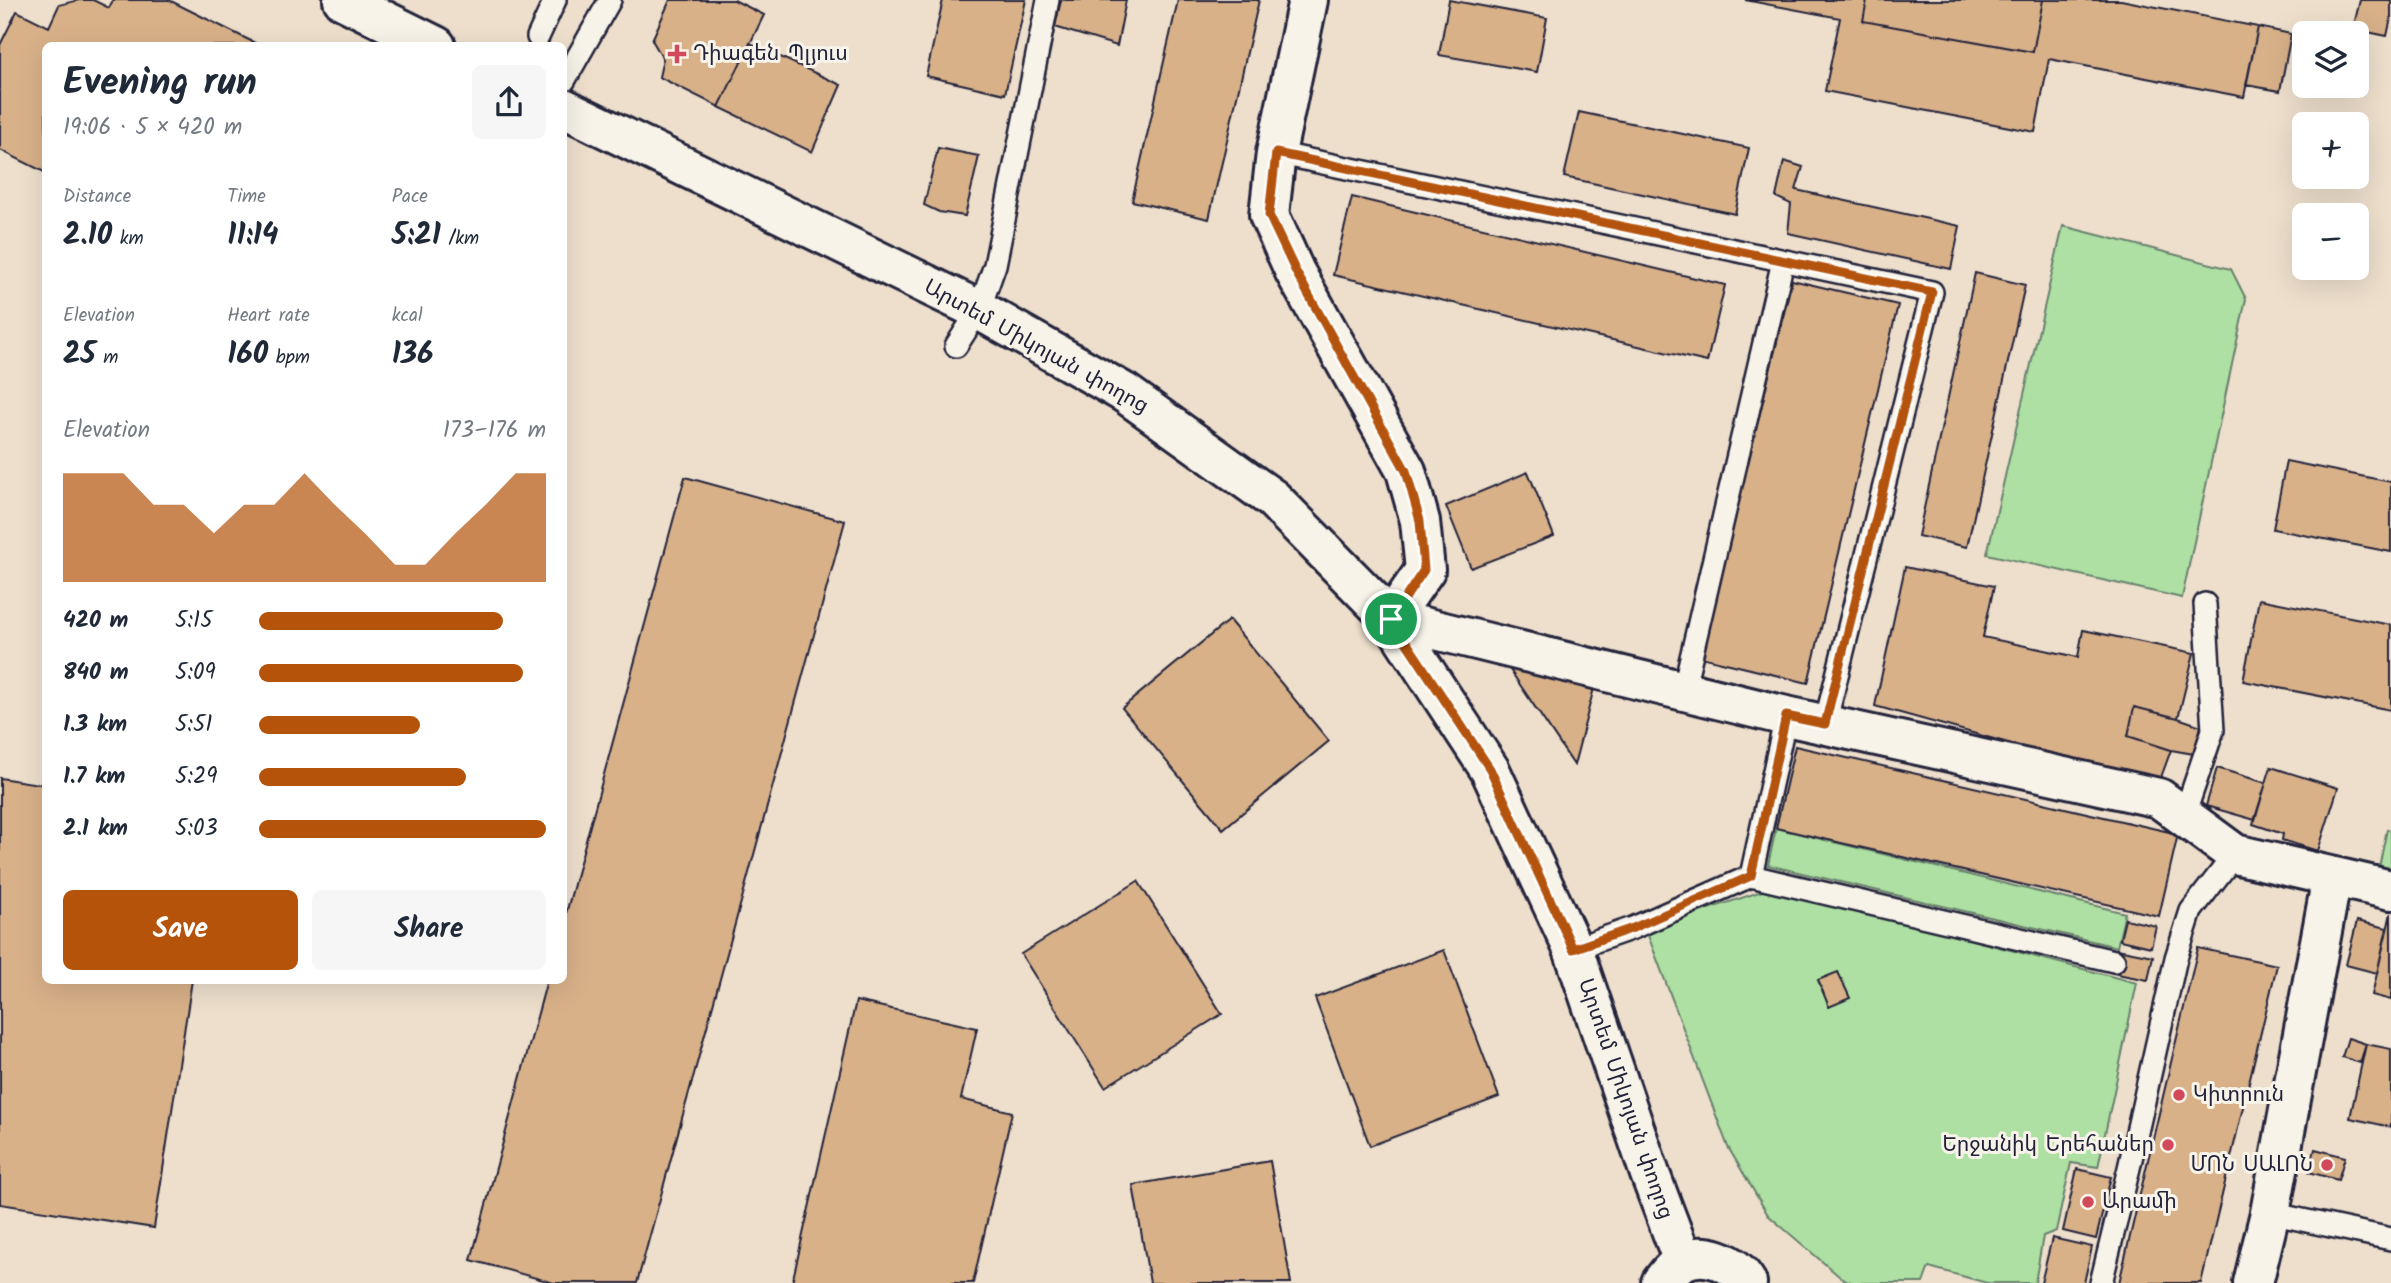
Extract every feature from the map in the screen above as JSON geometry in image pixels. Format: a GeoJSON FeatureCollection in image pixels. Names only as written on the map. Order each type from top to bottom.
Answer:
{"type":"FeatureCollection","features":[{"type":"Feature","properties":{"kind":"street"},"geometry":{"type":"LineString","coordinates":[[343,0],[428,42]]}},
{"type":"Feature","properties":{"kind":"street"},"geometry":{"type":"LineString","coordinates":[[1308,0],[1276,153],[1269,215],[1296,272],[1406,471],[1420,521],[1424,570],[1391,619],[1683,692],[2159,798],[2235,854],[2391,890]]}},
{"type":"Feature","properties":{"kind":"street","name":"Արտեմ Միկոյան փողոց"},"geometry":{"type":"LineString","coordinates":[[567,109],[979,310],[1125,393],[1273,499],[1391,619],[1490,769],[1573,949],[1650,1174],[1672,1272]]}},
{"type":"Feature","properties":{"kind":"street"},"geometry":{"type":"LineString","coordinates":[[2253,1283],[2270,1213],[2332,877]]}},
{"type":"Feature","properties":{"kind":"street"},"geometry":{"type":"LineString","coordinates":[[1672,1272],[1698,1258],[1714,1259],[1730,1265],[1747,1283]]}},
{"type":"Feature","properties":{"kind":"lane"},"geometry":{"type":"LineString","coordinates":[[538,37],[555,0]]}},
{"type":"Feature","properties":{"kind":"lane"},"geometry":{"type":"LineString","coordinates":[[567,76],[611,0]]}},
{"type":"Feature","properties":{"kind":"lane"},"geometry":{"type":"LineString","coordinates":[[956,345],[979,310],[995,265],[1048,0]]}},
{"type":"Feature","properties":{"kind":"lane"},"geometry":{"type":"LineString","coordinates":[[1276,153],[1932,292],[1825,724]]}},
{"type":"Feature","properties":{"kind":"lane"},"geometry":{"type":"LineString","coordinates":[[1683,692],[1783,261]]}},
{"type":"Feature","properties":{"kind":"lane"},"geometry":{"type":"LineString","coordinates":[[2183,816],[2213,730],[2206,604]]}},
{"type":"Feature","properties":{"kind":"lane"},"geometry":{"type":"LineString","coordinates":[[1751,876],[1786,716]]}},
{"type":"Feature","properties":{"kind":"lane"},"geometry":{"type":"LineString","coordinates":[[2101,1283],[2176,958],[2191,911],[2235,854]]}},
{"type":"Feature","properties":{"kind":"lane"},"geometry":{"type":"LineString","coordinates":[[1573,949],[1633,928],[1751,876],[2114,961]]}},
{"type":"Feature","properties":{"kind":"lane"},"geometry":{"type":"LineString","coordinates":[[2270,1213],[2391,1239]]}},
{"type":"Feature","properties":{"kind":"green space"},"geometry":{"type":"Polygon","coordinates":[[[2063,226],[2231,269],[2246,299],[2182,598],[1987,554],[2063,226]]]}},
{"type":"Feature","properties":{"kind":"green space"},"geometry":{"type":"Polygon","coordinates":[[[1776,828],[2125,913],[2117,947],[1768,865],[1776,828]]]}},
{"type":"Feature","properties":{"kind":"green space"},"geometry":{"type":"Polygon","coordinates":[[[2387,829],[2391,830],[2391,871],[2379,868],[2387,829]]]}},
{"type":"Feature","properties":{"kind":"green space"},"geometry":{"type":"Polygon","coordinates":[[[1771,888],[2137,983],[2098,1167],[2071,1163],[2056,1231],[2043,1236],[2035,1283],[1987,1283],[1929,1267],[1923,1283],[1852,1283],[1840,1277],[1768,1215],[1728,1147],[1646,930],[1771,888]]]}},
{"type":"Feature","properties":{"kind":"building"},"geometry":{"type":"Polygon","coordinates":[[[93,0],[109,8],[113,0],[169,0],[253,42],[42,42],[42,171],[0,150],[0,45],[17,11],[49,27],[59,5],[93,0]]]}},
{"type":"Feature","properties":{"kind":"building"},"geometry":{"type":"Polygon","coordinates":[[[670,0],[734,0],[764,15],[719,107],[659,77],[663,59],[652,40],[670,0]]]}},
{"type":"Feature","properties":{"kind":"building"},"geometry":{"type":"Polygon","coordinates":[[[943,0],[1026,0],[1005,94],[926,76],[943,0]]]}},
{"type":"Feature","properties":{"kind":"building"},"geometry":{"type":"Polygon","coordinates":[[[1061,0],[1126,0],[1117,46],[1055,27],[1061,0]]]}},
{"type":"Feature","properties":{"kind":"building"},"geometry":{"type":"Polygon","coordinates":[[[1178,0],[1259,0],[1209,219],[1132,201],[1178,0]]]}},
{"type":"Feature","properties":{"kind":"building"},"geometry":{"type":"Polygon","coordinates":[[[1449,0],[1547,18],[1537,72],[1439,55],[1449,0]]]}},
{"type":"Feature","properties":{"kind":"building"},"geometry":{"type":"Polygon","coordinates":[[[1745,0],[1867,0],[1863,21],[2033,52],[2043,0],[2121,0],[2258,27],[2244,97],[2049,59],[2035,132],[1825,91],[1840,18],[1745,0]]]}},
{"type":"Feature","properties":{"kind":"building"},"geometry":{"type":"Polygon","coordinates":[[[1745,0],[2121,0],[2258,27],[2244,97],[2049,59],[2035,132],[1825,91],[1840,18],[1745,0]]]}},
{"type":"Feature","properties":{"kind":"building"},"geometry":{"type":"Polygon","coordinates":[[[2360,0],[2391,0],[2387,36],[2369,32],[2369,21],[2355,21],[2360,0]]]}},
{"type":"Feature","properties":{"kind":"building"},"geometry":{"type":"Polygon","coordinates":[[[2258,27],[2291,34],[2280,91],[2246,85],[2258,27]]]}},
{"type":"Feature","properties":{"kind":"building"},"geometry":{"type":"Polygon","coordinates":[[[750,43],[841,85],[812,152],[719,107],[750,43]]]}},
{"type":"Feature","properties":{"kind":"building"},"geometry":{"type":"Polygon","coordinates":[[[1579,112],[1749,148],[1735,214],[1564,177],[1579,112]]]}},
{"type":"Feature","properties":{"kind":"building"},"geometry":{"type":"Polygon","coordinates":[[[938,148],[979,156],[965,216],[939,212],[924,205],[938,148]]]}},
{"type":"Feature","properties":{"kind":"building"},"geometry":{"type":"Polygon","coordinates":[[[1784,161],[1803,167],[1796,190],[1960,226],[1951,269],[1788,233],[1791,204],[1776,197],[1784,161]]]}},
{"type":"Feature","properties":{"kind":"building"},"geometry":{"type":"Polygon","coordinates":[[[1352,197],[1725,285],[1707,362],[1333,275],[1352,197]]]}},
{"type":"Feature","properties":{"kind":"building"},"geometry":{"type":"Polygon","coordinates":[[[1975,273],[2025,285],[1967,547],[1918,536],[1975,273]]]}},
{"type":"Feature","properties":{"kind":"building"},"geometry":{"type":"Polygon","coordinates":[[[1792,280],[1898,305],[1808,683],[1701,657],[1792,280]]]}},
{"type":"Feature","properties":{"kind":"building"},"geometry":{"type":"Polygon","coordinates":[[[2286,461],[2391,482],[2391,552],[2273,529],[2286,461]]]}},
{"type":"Feature","properties":{"kind":"building"},"geometry":{"type":"Polygon","coordinates":[[[1528,472],[1554,536],[1471,568],[1446,506],[1528,472]]]}},
{"type":"Feature","properties":{"kind":"building"},"geometry":{"type":"Polygon","coordinates":[[[685,477],[845,521],[637,1283],[554,1283],[471,1260],[546,984],[567,984],[567,910],[685,477]]]}},
{"type":"Feature","properties":{"kind":"building"},"geometry":{"type":"Polygon","coordinates":[[[1905,567],[1994,586],[1983,637],[2078,657],[2083,630],[2194,653],[2178,718],[2134,707],[2128,736],[2171,750],[2160,780],[2121,774],[1875,706],[1905,567]]]}},
{"type":"Feature","properties":{"kind":"building"},"geometry":{"type":"Polygon","coordinates":[[[2259,599],[2391,625],[2391,710],[2243,681],[2259,599]]]}},
{"type":"Feature","properties":{"kind":"building"},"geometry":{"type":"Polygon","coordinates":[[[1229,620],[1329,741],[1223,829],[1122,708],[1229,620]]]}},
{"type":"Feature","properties":{"kind":"building"},"geometry":{"type":"Polygon","coordinates":[[[1506,664],[1594,688],[1574,765],[1506,664]]]}},
{"type":"Feature","properties":{"kind":"building"},"geometry":{"type":"Polygon","coordinates":[[[2134,707],[2201,726],[2194,754],[2171,750],[2128,736],[2134,707]]]}},
{"type":"Feature","properties":{"kind":"building"},"geometry":{"type":"Polygon","coordinates":[[[1795,746],[2178,834],[2159,916],[1776,828],[1795,746]]]}},
{"type":"Feature","properties":{"kind":"building"},"geometry":{"type":"Polygon","coordinates":[[[2271,767],[2338,788],[2318,851],[2282,840],[2283,834],[2253,824],[2271,767]]]}},
{"type":"Feature","properties":{"kind":"building"},"geometry":{"type":"Polygon","coordinates":[[[2217,768],[2266,783],[2255,820],[2206,806],[2217,768]]]}},
{"type":"Feature","properties":{"kind":"building"},"geometry":{"type":"Polygon","coordinates":[[[0,778],[42,784],[42,984],[191,984],[154,1228],[0,1204],[0,778]]]}},
{"type":"Feature","properties":{"kind":"building"},"geometry":{"type":"Polygon","coordinates":[[[1138,881],[1222,1014],[1105,1087],[1021,954],[1138,881]]]}},
{"type":"Feature","properties":{"kind":"building"},"geometry":{"type":"Polygon","coordinates":[[[2391,913],[2391,1000],[2372,995],[2391,913]]]}},
{"type":"Feature","properties":{"kind":"building"},"geometry":{"type":"Polygon","coordinates":[[[2125,919],[2156,926],[2151,947],[2120,940],[2125,919]]]}},
{"type":"Feature","properties":{"kind":"building"},"geometry":{"type":"Polygon","coordinates":[[[2357,921],[2387,928],[2377,973],[2346,965],[2357,921]]]}},
{"type":"Feature","properties":{"kind":"building"},"geometry":{"type":"Polygon","coordinates":[[[2198,948],[2277,965],[2201,1283],[2119,1283],[2198,948]]]}},
{"type":"Feature","properties":{"kind":"building"},"geometry":{"type":"Polygon","coordinates":[[[2117,949],[2153,956],[2148,980],[2112,973],[2117,949]]]}},
{"type":"Feature","properties":{"kind":"building"},"geometry":{"type":"Polygon","coordinates":[[[1444,950],[1499,1097],[1370,1146],[1315,998],[1444,950]]]}},
{"type":"Feature","properties":{"kind":"building"},"geometry":{"type":"Polygon","coordinates":[[[1838,972],[1850,998],[1829,1007],[1818,980],[1838,972]]]}},
{"type":"Feature","properties":{"kind":"building"},"geometry":{"type":"Polygon","coordinates":[[[856,1001],[977,1028],[961,1099],[1012,1112],[973,1283],[792,1283],[856,1001]]]}},
{"type":"Feature","properties":{"kind":"building"},"geometry":{"type":"Polygon","coordinates":[[[2348,1038],[2366,1044],[2360,1063],[2342,1057],[2348,1038]]]}},
{"type":"Feature","properties":{"kind":"building"},"geometry":{"type":"Polygon","coordinates":[[[2366,1044],[2391,1049],[2391,1127],[2350,1118],[2366,1044]]]}},
{"type":"Feature","properties":{"kind":"building","name":"ՄՈՆ ՍԱԼՈՆ"},"geometry":{"type":"Polygon","coordinates":[[[2315,1149],[2345,1157],[2338,1180],[2309,1172],[2315,1149]]]}},
{"type":"Feature","properties":{"kind":"building"},"geometry":{"type":"Polygon","coordinates":[[[1270,1161],[1291,1283],[1150,1283],[1133,1185],[1270,1161]]]}},
{"type":"Feature","properties":{"kind":"building","name":"Արամի"},"geometry":{"type":"Polygon","coordinates":[[[2077,1169],[2111,1177],[2096,1239],[2063,1231],[2077,1169]]]}},
{"type":"Feature","properties":{"kind":"building"},"geometry":{"type":"Polygon","coordinates":[[[2052,1238],[2092,1247],[2084,1283],[2041,1283],[2052,1238]]]}},
{"type":"Feature","properties":{"kind":"place","name":"Դիագեն Պլյուս"},"geometry":{"type":"Point","coordinates":[677,54]}},
{"type":"Feature","properties":{"kind":"place","name":"Կիտրուն"},"geometry":{"type":"Point","coordinates":[2179,1095]}},
{"type":"Feature","properties":{"kind":"place","name":"Երջանիկ Երեհաներ"},"geometry":{"type":"Point","coordinates":[2168,1145]}},
{"type":"Feature","properties":{"kind":"place","name":"ՄՈՆ ՍԱԼՈՆ"},"geometry":{"type":"Point","coordinates":[2327,1165]}},
{"type":"Feature","properties":{"kind":"place","name":"Արամի"},"geometry":{"type":"Point","coordinates":[2088,1202]}},
{"type":"Feature","properties":{"kind":"route"},"geometry":{"type":"LineString","coordinates":[[1276,153],[1932,292],[1825,724],[1786,716],[1751,876],[1633,928],[1573,949],[1490,769],[1391,619],[1424,570],[1420,521],[1406,471],[1296,272],[1269,215],[1276,153]]}}]}
